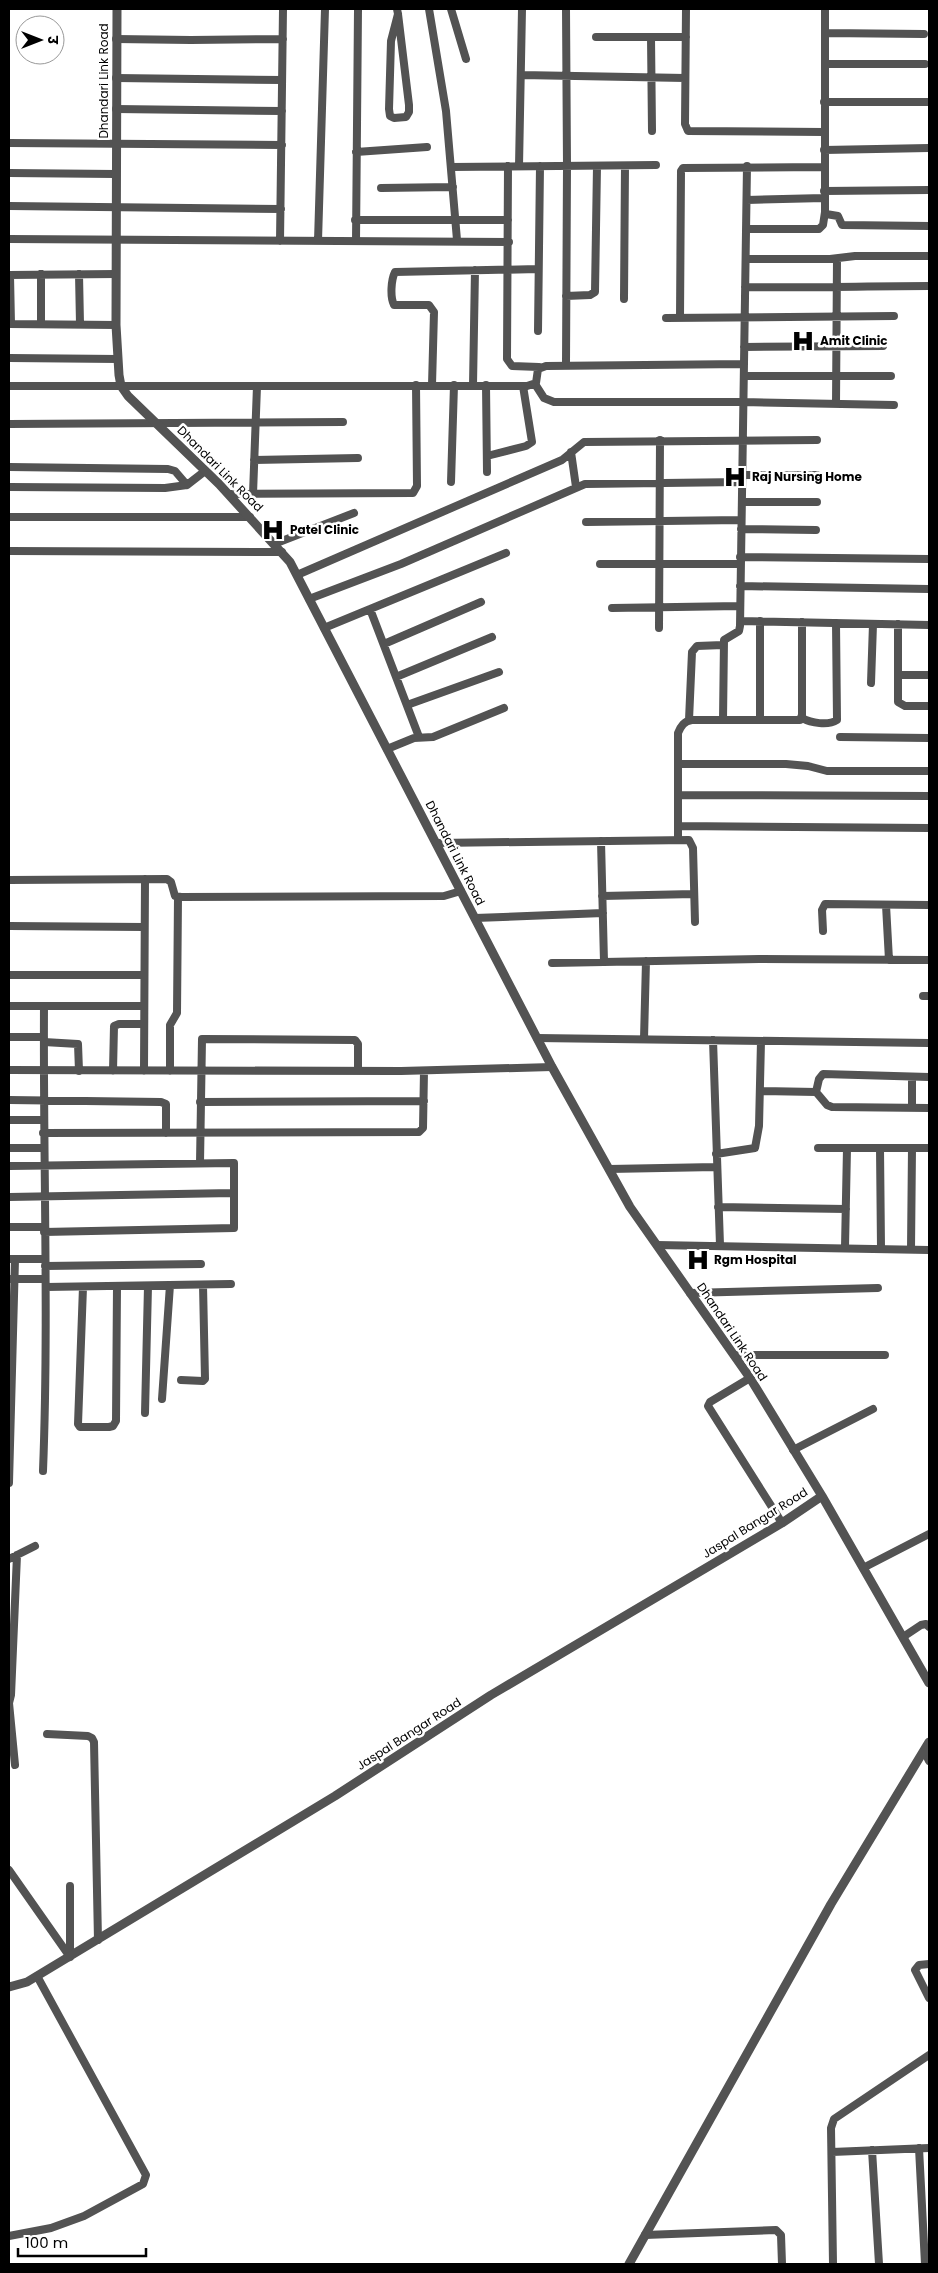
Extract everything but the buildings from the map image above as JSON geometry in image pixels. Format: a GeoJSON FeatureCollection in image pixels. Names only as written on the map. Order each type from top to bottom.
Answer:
{"type":"FeatureCollection","features":[{"type":"Feature","properties":{"kind":"street","name":"Dhandari Link Road"},"geometry":{"type":"LineString","coordinates":[[117,9],[115,239],[116,324],[121,386],[156,424],[250,516],[282,552],[297,575],[552,1067],[630,1207],[750,1378],[822,1496],[929,1683]]}},
{"type":"Feature","properties":{"kind":"street"},"geometry":{"type":"LineString","coordinates":[[280,241],[283,9]]}},
{"type":"Feature","properties":{"kind":"street"},"geometry":{"type":"LineString","coordinates":[[318,241],[325,9]]}},
{"type":"Feature","properties":{"kind":"street"},"geometry":{"type":"LineString","coordinates":[[356,241],[358,9]]}},
{"type":"Feature","properties":{"kind":"street"},"geometry":{"type":"LineString","coordinates":[[429,9],[446,111],[457,240]]}},
{"type":"Feature","properties":{"kind":"street"},"geometry":{"type":"LineString","coordinates":[[451,9],[466,59]]}},
{"type":"Feature","properties":{"kind":"street"},"geometry":{"type":"LineString","coordinates":[[519,166],[522,9]]}},
{"type":"Feature","properties":{"kind":"street"},"geometry":{"type":"LineString","coordinates":[[566,9],[566,365]]}},
{"type":"Feature","properties":{"kind":"street"},"geometry":{"type":"LineString","coordinates":[[686,9],[685,124],[688,130],[824,132]]}},
{"type":"Feature","properties":{"kind":"street"},"geometry":{"type":"LineString","coordinates":[[746,228],[819,229],[822,225],[825,212],[825,9]]}},
{"type":"Feature","properties":{"kind":"street"},"geometry":{"type":"LineString","coordinates":[[398,11],[409,112],[406,117],[394,118],[390,116],[389,109],[391,41],[398,11]]}},
{"type":"Feature","properties":{"kind":"street"},"geometry":{"type":"LineString","coordinates":[[825,33],[924,34]]}},
{"type":"Feature","properties":{"kind":"street"},"geometry":{"type":"LineString","coordinates":[[596,37],[686,37]]}},
{"type":"Feature","properties":{"kind":"street"},"geometry":{"type":"LineString","coordinates":[[651,37],[652,131]]}},
{"type":"Feature","properties":{"kind":"street"},"geometry":{"type":"LineString","coordinates":[[116,39],[283,39]]}},
{"type":"Feature","properties":{"kind":"street"},"geometry":{"type":"LineString","coordinates":[[824,64],[925,64]]}},
{"type":"Feature","properties":{"kind":"street"},"geometry":{"type":"LineString","coordinates":[[520,75],[685,78]]}},
{"type":"Feature","properties":{"kind":"street"},"geometry":{"type":"LineString","coordinates":[[116,78],[282,80]]}},
{"type":"Feature","properties":{"kind":"street"},"geometry":{"type":"LineString","coordinates":[[824,102],[929,102]]}},
{"type":"Feature","properties":{"kind":"street"},"geometry":{"type":"LineString","coordinates":[[116,109],[282,111]]}},
{"type":"Feature","properties":{"kind":"street"},"geometry":{"type":"LineString","coordinates":[[9,143],[282,145]]}},
{"type":"Feature","properties":{"kind":"street"},"geometry":{"type":"LineString","coordinates":[[356,152],[428,147]]}},
{"type":"Feature","properties":{"kind":"street"},"geometry":{"type":"LineString","coordinates":[[824,150],[929,148]]}},
{"type":"Feature","properties":{"kind":"street"},"geometry":{"type":"LineString","coordinates":[[508,166],[508,363],[512,366],[539,367],[566,365],[744,364]]}},
{"type":"Feature","properties":{"kind":"street"},"geometry":{"type":"LineString","coordinates":[[538,331],[540,166]]}},
{"type":"Feature","properties":{"kind":"street"},"geometry":{"type":"LineString","coordinates":[[566,296],[590,295],[595,292],[597,166]]}},
{"type":"Feature","properties":{"kind":"street"},"geometry":{"type":"LineString","coordinates":[[624,299],[625,166]]}},
{"type":"Feature","properties":{"kind":"street"},"geometry":{"type":"LineString","coordinates":[[451,167],[656,166]]}},
{"type":"Feature","properties":{"kind":"street"},"geometry":{"type":"LineString","coordinates":[[680,318],[682,169],[688,166],[824,167]]}},
{"type":"Feature","properties":{"kind":"street"},"geometry":{"type":"LineString","coordinates":[[723,720],[723,645],[726,637],[739,631],[740,621],[747,166]]}},
{"type":"Feature","properties":{"kind":"street"},"geometry":{"type":"LineString","coordinates":[[9,173],[115,174]]}},
{"type":"Feature","properties":{"kind":"street"},"geometry":{"type":"LineString","coordinates":[[381,188],[452,187]]}},
{"type":"Feature","properties":{"kind":"street"},"geometry":{"type":"LineString","coordinates":[[747,200],[824,194],[929,190]]}},
{"type":"Feature","properties":{"kind":"street"},"geometry":{"type":"LineString","coordinates":[[9,206],[281,209]]}},
{"type":"Feature","properties":{"kind":"street"},"geometry":{"type":"LineString","coordinates":[[825,212],[826,214],[838,216],[842,225],[929,226]]}},
{"type":"Feature","properties":{"kind":"street"},"geometry":{"type":"LineString","coordinates":[[355,220],[508,220]]}},
{"type":"Feature","properties":{"kind":"street"},"geometry":{"type":"LineString","coordinates":[[9,239],[457,240],[509,242]]}},
{"type":"Feature","properties":{"kind":"street"},"geometry":{"type":"LineString","coordinates":[[746,258],[837,259],[855,256],[929,256]]}},
{"type":"Feature","properties":{"kind":"street"},"geometry":{"type":"LineString","coordinates":[[836,404],[837,259]]}},
{"type":"Feature","properties":{"kind":"street"},"geometry":{"type":"LineString","coordinates":[[432,385],[432,307],[424,305],[394,305],[392,300],[394,273],[398,271],[538,269]]}},
{"type":"Feature","properties":{"kind":"street"},"geometry":{"type":"LineString","coordinates":[[473,385],[475,270]]}},
{"type":"Feature","properties":{"kind":"street"},"geometry":{"type":"LineString","coordinates":[[41,274],[42,324]]}},
{"type":"Feature","properties":{"kind":"street"},"geometry":{"type":"LineString","coordinates":[[79,274],[80,324]]}},
{"type":"Feature","properties":{"kind":"street"},"geometry":{"type":"LineString","coordinates":[[116,274],[10,275],[10,324],[116,324]]}},
{"type":"Feature","properties":{"kind":"street"},"geometry":{"type":"LineString","coordinates":[[745,287],[929,286]]}},
{"type":"Feature","properties":{"kind":"street"},"geometry":{"type":"LineString","coordinates":[[666,318],[894,316]]}},
{"type":"Feature","properties":{"kind":"street"},"geometry":{"type":"LineString","coordinates":[[744,347],[883,346]]}},
{"type":"Feature","properties":{"kind":"street"},"geometry":{"type":"LineString","coordinates":[[9,358],[118,359]]}},
{"type":"Feature","properties":{"kind":"street"},"geometry":{"type":"LineString","coordinates":[[539,367],[535,384],[544,398],[554,402],[743,402],[894,405]]}},
{"type":"Feature","properties":{"kind":"street"},"geometry":{"type":"LineString","coordinates":[[744,376],[890,376]]}},
{"type":"Feature","properties":{"kind":"street"},"geometry":{"type":"LineString","coordinates":[[9,386],[523,386],[535,384]]}},
{"type":"Feature","properties":{"kind":"street"},"geometry":{"type":"LineString","coordinates":[[229,494],[413,493],[417,486],[416,385]]}},
{"type":"Feature","properties":{"kind":"street"},"geometry":{"type":"LineString","coordinates":[[451,482],[454,385]]}},
{"type":"Feature","properties":{"kind":"street"},"geometry":{"type":"LineString","coordinates":[[486,385],[487,472]]}},
{"type":"Feature","properties":{"kind":"street"},"geometry":{"type":"LineString","coordinates":[[253,494],[257,386]]}},
{"type":"Feature","properties":{"kind":"street"},"geometry":{"type":"LineString","coordinates":[[487,456],[526,446],[532,442],[523,386]]}},
{"type":"Feature","properties":{"kind":"street"},"geometry":{"type":"LineString","coordinates":[[9,424],[343,422]]}},
{"type":"Feature","properties":{"kind":"street"},"geometry":{"type":"LineString","coordinates":[[659,628],[658,521],[660,440]]}},
{"type":"Feature","properties":{"kind":"street"},"geometry":{"type":"LineString","coordinates":[[297,575],[562,460],[580,444],[591,441],[817,440]]}},
{"type":"Feature","properties":{"kind":"street"},"geometry":{"type":"LineString","coordinates":[[571,452],[576,486]]}},
{"type":"Feature","properties":{"kind":"street"},"geometry":{"type":"LineString","coordinates":[[254,460],[358,458]]}},
{"type":"Feature","properties":{"kind":"street"},"geometry":{"type":"LineString","coordinates":[[9,467],[168,469],[175,471],[187,485]]}},
{"type":"Feature","properties":{"kind":"street"},"geometry":{"type":"LineString","coordinates":[[9,487],[165,488],[187,485],[205,471]]}},
{"type":"Feature","properties":{"kind":"street"},"geometry":{"type":"LineString","coordinates":[[309,599],[401,564],[576,486],[585,484],[818,475]]}},
{"type":"Feature","properties":{"kind":"street"},"geometry":{"type":"LineString","coordinates":[[742,502],[818,502]]}},
{"type":"Feature","properties":{"kind":"street"},"geometry":{"type":"LineString","coordinates":[[274,544],[354,513]]}},
{"type":"Feature","properties":{"kind":"street"},"geometry":{"type":"LineString","coordinates":[[9,516],[250,516]]}},
{"type":"Feature","properties":{"kind":"street"},"geometry":{"type":"LineString","coordinates":[[586,522],[742,520]]}},
{"type":"Feature","properties":{"kind":"street"},"geometry":{"type":"LineString","coordinates":[[741,529],[816,530]]}},
{"type":"Feature","properties":{"kind":"street"},"geometry":{"type":"LineString","coordinates":[[9,551],[282,552]]}},
{"type":"Feature","properties":{"kind":"street"},"geometry":{"type":"LineString","coordinates":[[324,628],[506,554]]}},
{"type":"Feature","properties":{"kind":"street"},"geometry":{"type":"LineString","coordinates":[[600,564],[658,564],[740,560],[929,559]]}},
{"type":"Feature","properties":{"kind":"street"},"geometry":{"type":"LineString","coordinates":[[740,586],[929,589]]}},
{"type":"Feature","properties":{"kind":"street"},"geometry":{"type":"LineString","coordinates":[[384,644],[481,602]]}},
{"type":"Feature","properties":{"kind":"street"},"geometry":{"type":"LineString","coordinates":[[612,608],[740,606]]}},
{"type":"Feature","properties":{"kind":"street"},"geometry":{"type":"LineString","coordinates":[[370,609],[419,737]]}},
{"type":"Feature","properties":{"kind":"street"},"geometry":{"type":"LineString","coordinates":[[740,621],[929,625]]}},
{"type":"Feature","properties":{"kind":"street"},"geometry":{"type":"LineString","coordinates":[[760,621],[760,720]]}},
{"type":"Feature","properties":{"kind":"street"},"geometry":{"type":"LineString","coordinates":[[802,622],[802,718]]}},
{"type":"Feature","properties":{"kind":"street"},"geometry":{"type":"LineString","coordinates":[[678,840],[678,733],[682,724],[689,720],[797,720],[802,718],[814,723],[837,720],[836,623]]}},
{"type":"Feature","properties":{"kind":"street"},"geometry":{"type":"LineString","coordinates":[[871,683],[873,624]]}},
{"type":"Feature","properties":{"kind":"street"},"geometry":{"type":"LineString","coordinates":[[898,624],[898,702],[901,705],[929,706]]}},
{"type":"Feature","properties":{"kind":"street"},"geometry":{"type":"LineString","coordinates":[[396,676],[492,637]]}},
{"type":"Feature","properties":{"kind":"street"},"geometry":{"type":"LineString","coordinates":[[689,720],[692,652],[697,646],[723,645]]}},
{"type":"Feature","properties":{"kind":"street"},"geometry":{"type":"LineString","coordinates":[[407,705],[499,672]]}},
{"type":"Feature","properties":{"kind":"street"},"geometry":{"type":"LineString","coordinates":[[898,675],[929,675]]}},
{"type":"Feature","properties":{"kind":"street"},"geometry":{"type":"LineString","coordinates":[[387,749],[419,737],[433,737],[504,708]]}},
{"type":"Feature","properties":{"kind":"street"},"geometry":{"type":"LineString","coordinates":[[840,737],[929,738]]}},
{"type":"Feature","properties":{"kind":"street"},"geometry":{"type":"LineString","coordinates":[[678,764],[786,764],[808,766],[827,771],[929,771]]}},
{"type":"Feature","properties":{"kind":"street"},"geometry":{"type":"LineString","coordinates":[[678,795],[929,796]]}},
{"type":"Feature","properties":{"kind":"street"},"geometry":{"type":"LineString","coordinates":[[678,826],[929,828]]}},
{"type":"Feature","properties":{"kind":"street"},"geometry":{"type":"LineString","coordinates":[[436,843],[678,840],[691,842],[695,922]]}},
{"type":"Feature","properties":{"kind":"street"},"geometry":{"type":"LineString","coordinates":[[601,841],[604,962]]}},
{"type":"Feature","properties":{"kind":"street"},"geometry":{"type":"LineString","coordinates":[[144,1071],[145,879]]}},
{"type":"Feature","properties":{"kind":"street"},"geometry":{"type":"LineString","coordinates":[[9,880],[169,880],[173,892],[178,897],[444,896],[461,891]]}},
{"type":"Feature","properties":{"kind":"street"},"geometry":{"type":"LineString","coordinates":[[602,896],[694,894]]}},
{"type":"Feature","properties":{"kind":"street"},"geometry":{"type":"LineString","coordinates":[[170,1071],[170,1025],[177,1012],[178,897]]}},
{"type":"Feature","properties":{"kind":"street"},"geometry":{"type":"LineString","coordinates":[[823,931],[822,910],[825,904],[929,905]]}},
{"type":"Feature","properties":{"kind":"street"},"geometry":{"type":"LineString","coordinates":[[886,905],[889,960]]}},
{"type":"Feature","properties":{"kind":"street"},"geometry":{"type":"LineString","coordinates":[[475,918],[603,913]]}},
{"type":"Feature","properties":{"kind":"street"},"geometry":{"type":"LineString","coordinates":[[9,926],[144,927]]}},
{"type":"Feature","properties":{"kind":"street"},"geometry":{"type":"LineString","coordinates":[[552,963],[759,959],[929,960]]}},
{"type":"Feature","properties":{"kind":"street"},"geometry":{"type":"LineString","coordinates":[[644,1039],[646,961]]}},
{"type":"Feature","properties":{"kind":"street"},"geometry":{"type":"LineString","coordinates":[[9,975],[144,974]]}},
{"type":"Feature","properties":{"kind":"street"},"geometry":{"type":"LineString","coordinates":[[9,1006],[144,1006]]}},
{"type":"Feature","properties":{"kind":"street"},"geometry":{"type":"LineString","coordinates":[[43,1471],[47,1368],[43,1148],[44,1006]]}},
{"type":"Feature","properties":{"kind":"street"},"geometry":{"type":"LineString","coordinates":[[113,1071],[114,1026],[119,1024],[144,1024]]}},
{"type":"Feature","properties":{"kind":"street"},"geometry":{"type":"LineString","coordinates":[[9,1037],[78,1044],[79,1071]]}},
{"type":"Feature","properties":{"kind":"street"},"geometry":{"type":"LineString","coordinates":[[537,1038],[929,1043]]}},
{"type":"Feature","properties":{"kind":"street"},"geometry":{"type":"LineString","coordinates":[[200,1163],[202,1039],[355,1040],[358,1044],[358,1071]]}},
{"type":"Feature","properties":{"kind":"street"},"geometry":{"type":"LineString","coordinates":[[713,1040],[720,1245]]}},
{"type":"Feature","properties":{"kind":"street"},"geometry":{"type":"LineString","coordinates":[[716,1154],[755,1148],[758,1142],[761,1041]]}},
{"type":"Feature","properties":{"kind":"street"},"geometry":{"type":"LineString","coordinates":[[9,1070],[201,1072],[424,1071],[552,1067]]}},
{"type":"Feature","properties":{"kind":"street"},"geometry":{"type":"LineString","coordinates":[[43,1133],[419,1132],[423,1128],[424,1071]]}},
{"type":"Feature","properties":{"kind":"street"},"geometry":{"type":"LineString","coordinates":[[816,1092],[819,1079],[823,1074],[929,1077]]}},
{"type":"Feature","properties":{"kind":"street"},"geometry":{"type":"LineString","coordinates":[[912,1077],[912,1108]]}},
{"type":"Feature","properties":{"kind":"street"},"geometry":{"type":"LineString","coordinates":[[760,1092],[816,1092]]}},
{"type":"Feature","properties":{"kind":"street"},"geometry":{"type":"LineString","coordinates":[[816,1092],[827,1106],[929,1108]]}},
{"type":"Feature","properties":{"kind":"street"},"geometry":{"type":"LineString","coordinates":[[9,1100],[164,1102],[166,1133]]}},
{"type":"Feature","properties":{"kind":"street"},"geometry":{"type":"LineString","coordinates":[[200,1102],[424,1101]]}},
{"type":"Feature","properties":{"kind":"street"},"geometry":{"type":"LineString","coordinates":[[9,1120],[43,1120]]}},
{"type":"Feature","properties":{"kind":"street"},"geometry":{"type":"LineString","coordinates":[[9,1148],[43,1148]]}},
{"type":"Feature","properties":{"kind":"street"},"geometry":{"type":"LineString","coordinates":[[818,1148],[929,1148]]}},
{"type":"Feature","properties":{"kind":"street"},"geometry":{"type":"LineString","coordinates":[[845,1247],[847,1148]]}},
{"type":"Feature","properties":{"kind":"street"},"geometry":{"type":"LineString","coordinates":[[880,1148],[881,1248]]}},
{"type":"Feature","properties":{"kind":"street"},"geometry":{"type":"LineString","coordinates":[[911,1249],[912,1148]]}},
{"type":"Feature","properties":{"kind":"street"},"geometry":{"type":"LineString","coordinates":[[9,1166],[234,1163],[234,1228],[44,1229],[9,1227]]}},
{"type":"Feature","properties":{"kind":"street"},"geometry":{"type":"LineString","coordinates":[[609,1169],[716,1166]]}},
{"type":"Feature","properties":{"kind":"street"},"geometry":{"type":"LineString","coordinates":[[9,1197],[233,1193]]}},
{"type":"Feature","properties":{"kind":"street"},"geometry":{"type":"LineString","coordinates":[[718,1207],[846,1209]]}},
{"type":"Feature","properties":{"kind":"street"},"geometry":{"type":"LineString","coordinates":[[657,1244],[929,1250]]}},
{"type":"Feature","properties":{"kind":"street"},"geometry":{"type":"LineString","coordinates":[[9,1483],[12,1259],[45,1262],[201,1264]]}},
{"type":"Feature","properties":{"kind":"street"},"geometry":{"type":"LineString","coordinates":[[12,1279],[83,1287],[232,1284]]}},
{"type":"Feature","properties":{"kind":"street"},"geometry":{"type":"LineString","coordinates":[[162,1399],[170,1284]]}},
{"type":"Feature","properties":{"kind":"street"},"geometry":{"type":"LineString","coordinates":[[181,1380],[203,1381],[205,1379],[203,1285]]}},
{"type":"Feature","properties":{"kind":"street"},"geometry":{"type":"LineString","coordinates":[[83,1287],[78,1424],[80,1427],[109,1427],[115,1424],[116,1421],[117,1286]]}},
{"type":"Feature","properties":{"kind":"street"},"geometry":{"type":"LineString","coordinates":[[145,1413],[148,1286]]}},
{"type":"Feature","properties":{"kind":"street"},"geometry":{"type":"LineString","coordinates":[[690,1293],[878,1288]]}},
{"type":"Feature","properties":{"kind":"street"},"geometry":{"type":"LineString","coordinates":[[734,1355],[885,1355]]}},
{"type":"Feature","properties":{"kind":"street"},"geometry":{"type":"LineString","coordinates":[[750,1378],[710,1402],[708,1406],[782,1523]]}},
{"type":"Feature","properties":{"kind":"street"},"geometry":{"type":"LineString","coordinates":[[793,1450],[873,1409]]}},
{"type":"Feature","properties":{"kind":"street","name":"Jaspal Bangar Road"},"geometry":{"type":"LineString","coordinates":[[9,1987],[20,1985],[70,1957],[342,1791],[491,1695],[782,1523],[822,1496]]}},
{"type":"Feature","properties":{"kind":"street"},"geometry":{"type":"LineString","coordinates":[[863,1568],[929,1534]]}},
{"type":"Feature","properties":{"kind":"street"},"geometry":{"type":"LineString","coordinates":[[9,1558],[35,1546]]}},
{"type":"Feature","properties":{"kind":"street"},"geometry":{"type":"LineString","coordinates":[[15,1765],[9,1703],[17,1555]]}},
{"type":"Feature","properties":{"kind":"street"},"geometry":{"type":"LineString","coordinates":[[903,1637],[921,1625],[926,1624],[929,1627]]}},
{"type":"Feature","properties":{"kind":"street"},"geometry":{"type":"LineString","coordinates":[[47,1734],[88,1736],[94,1742],[98,1940]]}},
{"type":"Feature","properties":{"kind":"street"},"geometry":{"type":"LineString","coordinates":[[629,2264],[831,1904],[929,1742]]}},
{"type":"Feature","properties":{"kind":"street"},"geometry":{"type":"LineString","coordinates":[[924,1751],[929,1761]]}},
{"type":"Feature","properties":{"kind":"street"},"geometry":{"type":"LineString","coordinates":[[9,1870],[70,1957]]}},
{"type":"Feature","properties":{"kind":"street"},"geometry":{"type":"LineString","coordinates":[[70,1886],[70,1957]]}},
{"type":"Feature","properties":{"kind":"street"},"geometry":{"type":"LineString","coordinates":[[929,1964],[919,1965],[916,1970],[929,1998]]}},
{"type":"Feature","properties":{"kind":"street"},"geometry":{"type":"LineString","coordinates":[[9,2236],[51,2228],[84,2216],[143,2184],[146,2180],[146,2175],[37,1976]]}},
{"type":"Feature","properties":{"kind":"street"},"geometry":{"type":"LineString","coordinates":[[833,2264],[832,2124],[837,2116],[929,2055]]}},
{"type":"Feature","properties":{"kind":"street"},"geometry":{"type":"LineString","coordinates":[[919,2148],[925,2264]]}},
{"type":"Feature","properties":{"kind":"street"},"geometry":{"type":"LineString","coordinates":[[832,2152],[929,2148]]}},
{"type":"Feature","properties":{"kind":"street"},"geometry":{"type":"LineString","coordinates":[[872,2150],[879,2264]]}},
{"type":"Feature","properties":{"kind":"street"},"geometry":{"type":"LineString","coordinates":[[645,2235],[776,2230],[781,2235],[782,2264]]}},
{"type":"Feature","properties":{"kind":"place","name":"Amit Clinic"},"geometry":{"type":"Point","coordinates":[803,341]}},
{"type":"Feature","properties":{"kind":"place","name":"Raj Nursing Home"},"geometry":{"type":"Point","coordinates":[735,477]}},
{"type":"Feature","properties":{"kind":"place","name":"Patel Clinic"},"geometry":{"type":"Point","coordinates":[273,530]}},
{"type":"Feature","properties":{"kind":"place","name":"Rgm Hospital"},"geometry":{"type":"Point","coordinates":[698,1260]}}]}
